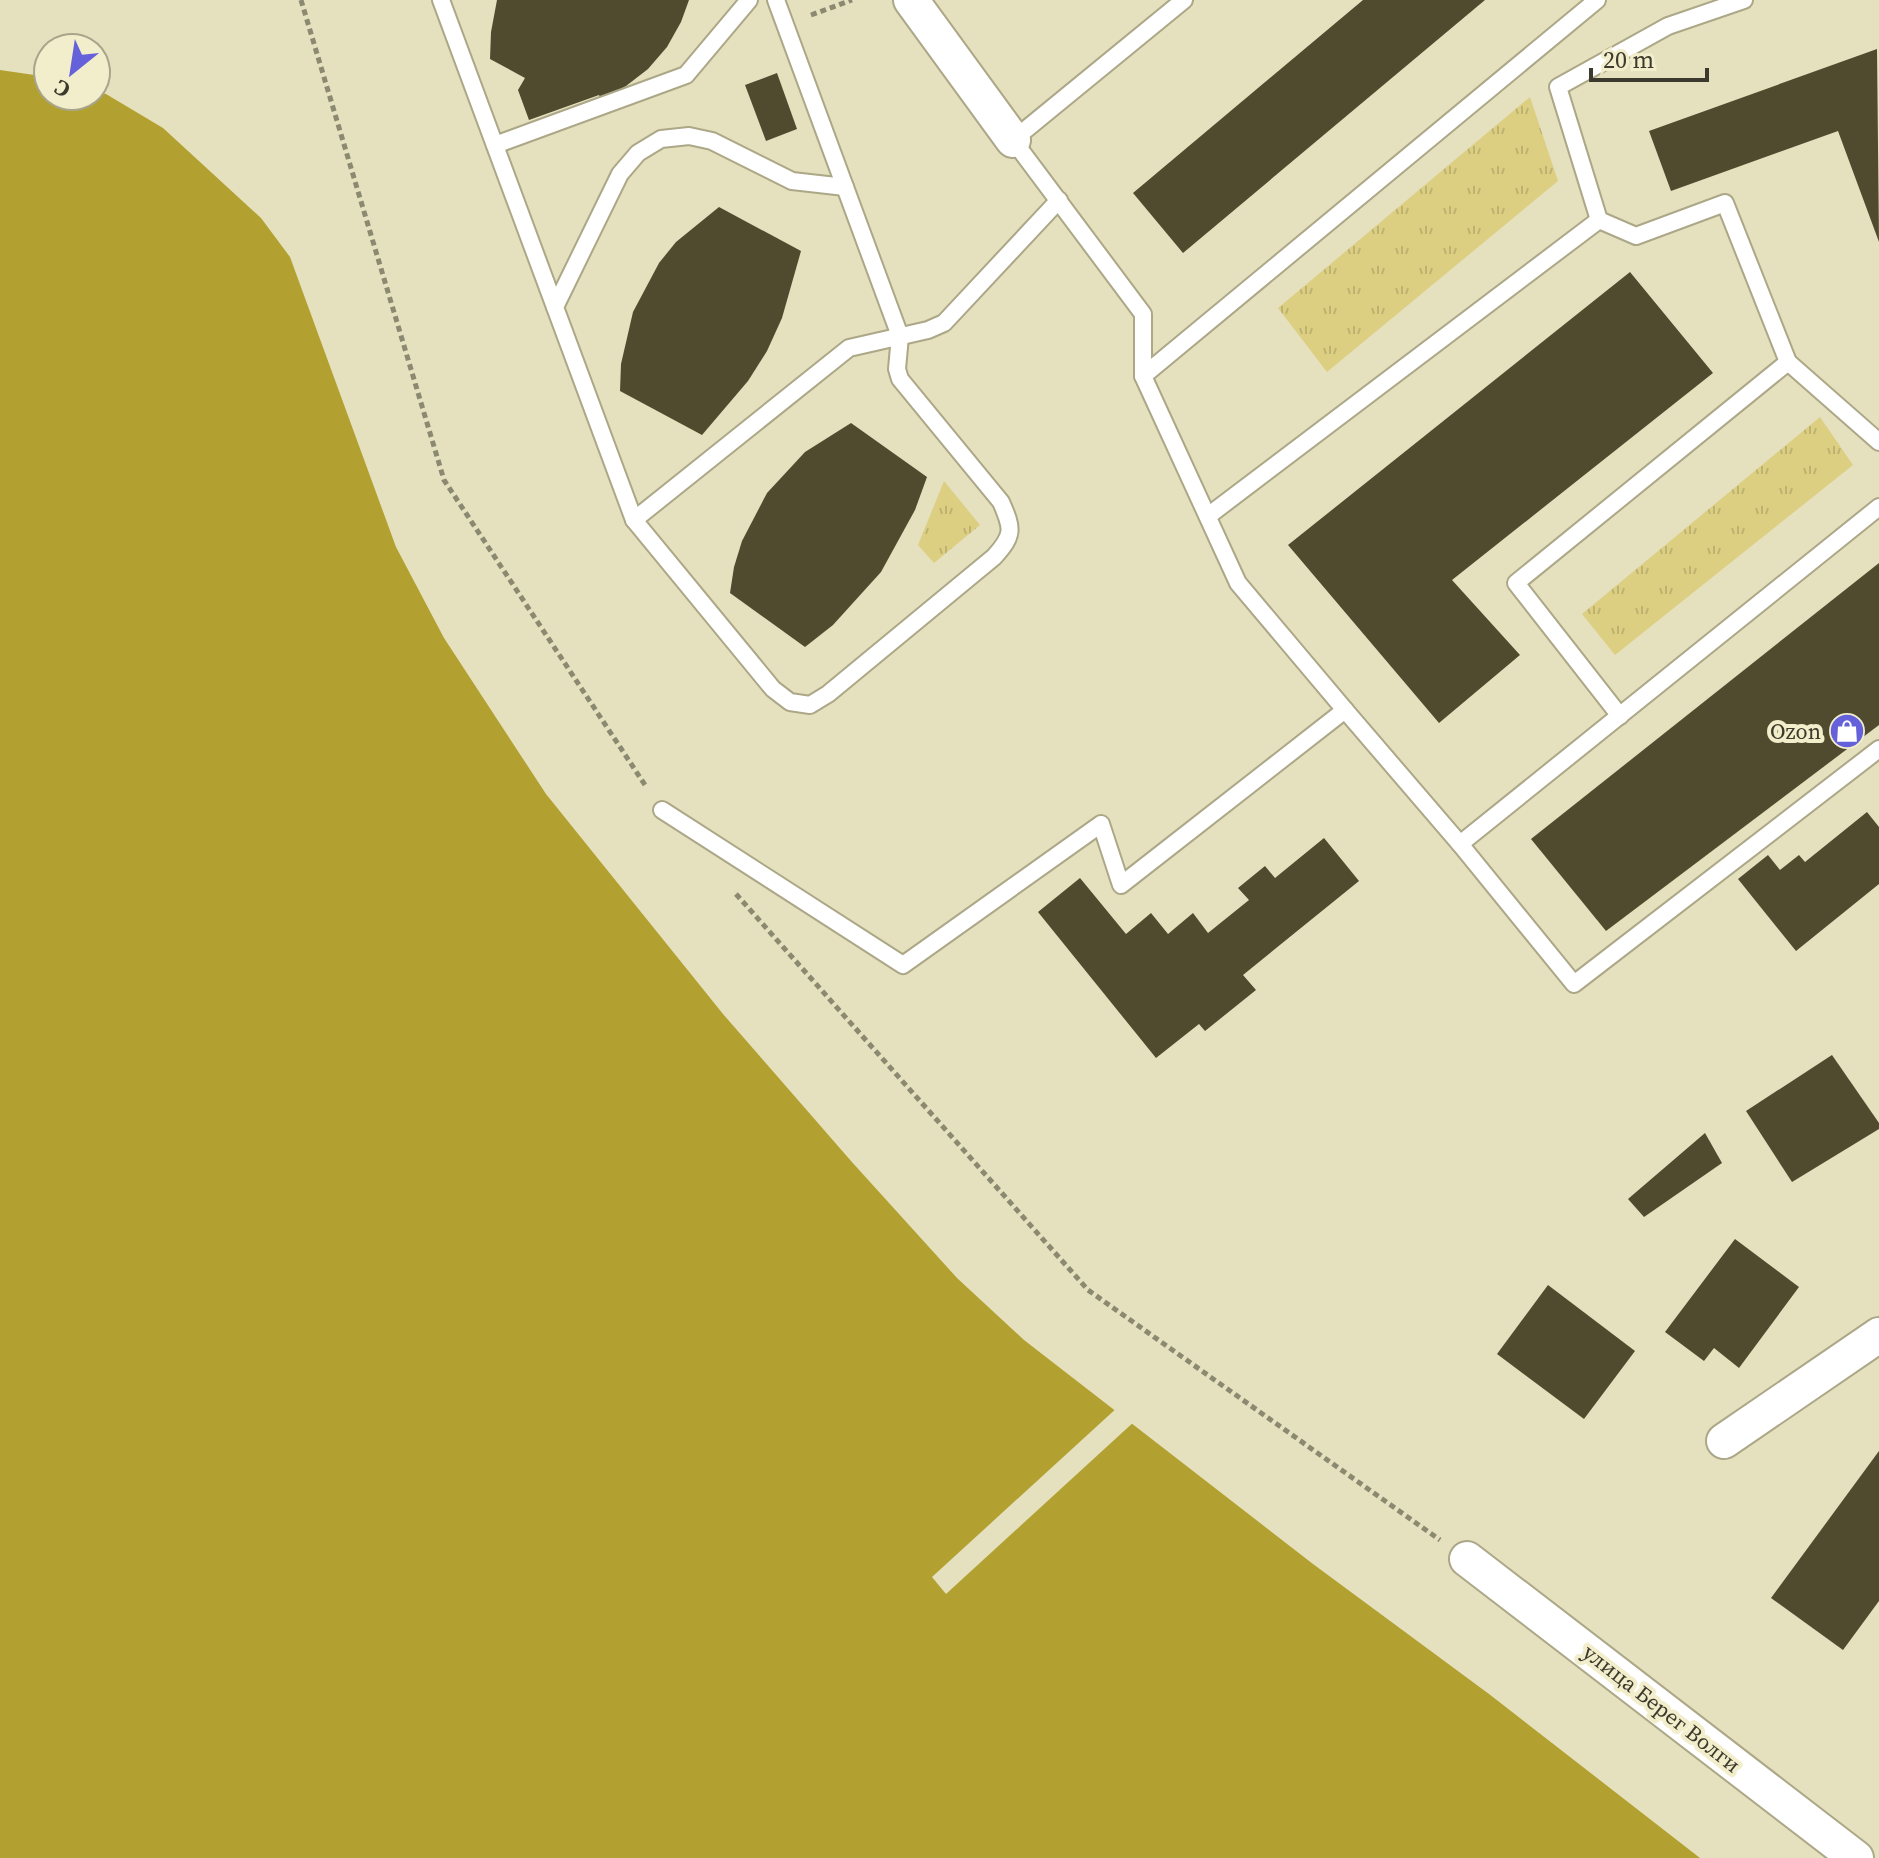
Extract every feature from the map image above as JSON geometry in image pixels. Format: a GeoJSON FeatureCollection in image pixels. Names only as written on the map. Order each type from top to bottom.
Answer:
{"type":"FeatureCollection","features":[{"type":"Feature","properties":{"kind":"street"},"geometry":{"type":"LineString","coordinates":[[911,0],[1013,140]]}},
{"type":"Feature","properties":{"kind":"street"},"geometry":{"type":"LineString","coordinates":[[1724,1441],[1879,1335]]}},
{"type":"Feature","properties":{"kind":"street","name":"улица Берег Волги"},"geometry":{"type":"LineString","coordinates":[[1467,1559],[1856,1858]]}},
{"type":"Feature","properties":{"kind":"lane"},"geometry":{"type":"LineString","coordinates":[[441,0],[634,520],[773,689],[790,702],[810,705],[828,694],[994,557],[1008,542],[1012,525],[1001,502],[900,379],[897,369],[900,336],[776,0]]}},
{"type":"Feature","properties":{"kind":"lane"},"geometry":{"type":"LineString","coordinates":[[495,145],[686,75],[749,0]]}},
{"type":"Feature","properties":{"kind":"lane"},"geometry":{"type":"LineString","coordinates":[[1184,0],[1162,8],[1013,140],[1143,314],[1143,376],[1238,583],[1460,844],[1574,984],[1879,749]]}},
{"type":"Feature","properties":{"kind":"lane"},"geometry":{"type":"LineString","coordinates":[[1143,376],[1597,0]]}},
{"type":"Feature","properties":{"kind":"lane"},"geometry":{"type":"LineString","coordinates":[[1744,0],[1703,6],[1558,87],[1599,220],[1636,236],[1725,203],[1788,362],[1879,442]]}},
{"type":"Feature","properties":{"kind":"lane"},"geometry":{"type":"LineString","coordinates":[[555,307],[620,174],[638,153],[661,139],[689,136],[712,141],[792,181],[845,187]]}},
{"type":"Feature","properties":{"kind":"lane"},"geometry":{"type":"LineString","coordinates":[[634,520],[849,348],[944,323],[1059,200]]}},
{"type":"Feature","properties":{"kind":"lane"},"geometry":{"type":"LineString","coordinates":[[1208,516],[1599,220]]}},
{"type":"Feature","properties":{"kind":"lane"},"geometry":{"type":"LineString","coordinates":[[1620,716],[1516,583],[1788,362]]}},
{"type":"Feature","properties":{"kind":"lane"},"geometry":{"type":"LineString","coordinates":[[1460,844],[1879,507]]}},
{"type":"Feature","properties":{"kind":"lane"},"geometry":{"type":"LineString","coordinates":[[662,810],[903,965],[1101,824],[1121,885],[1345,710]]}},
{"type":"Feature","properties":{"kind":"path"},"geometry":{"type":"LineString","coordinates":[[785,24],[852,0]]}},
{"type":"Feature","properties":{"kind":"green space"},"geometry":{"type":"Polygon","coordinates":[[[1530,97],[1558,181],[1327,372],[1278,308],[1530,97]]]}},
{"type":"Feature","properties":{"kind":"green space"},"geometry":{"type":"Polygon","coordinates":[[[1820,417],[1853,465],[1615,655],[1582,614],[1820,417]]]}},
{"type":"Feature","properties":{"kind":"green space"},"geometry":{"type":"Polygon","coordinates":[[[944,481],[980,525],[934,563],[918,545],[944,481]]]}},
{"type":"Feature","properties":{"kind":"shaded area"},"geometry":{"type":"Polygon","coordinates":[[[0,70],[32,75],[32,112],[112,112],[112,98],[163,128],[261,218],[290,257],[396,547],[444,638],[546,794],[723,1014],[957,1278],[1024,1340],[1700,1858],[0,1858],[0,70]]]}},
{"type":"Feature","properties":{"kind":"pier"},"geometry":{"type":"Polygon","coordinates":[[[1119,1406],[1136,1420],[946,1594],[932,1577],[1119,1406]]]}},
{"type":"Feature","properties":{"kind":"building"},"geometry":{"type":"Polygon","coordinates":[[[497,0],[689,0],[667,47],[648,69],[626,86],[602,100],[599,95],[529,120],[518,90],[525,78],[490,59],[497,0]]]}},
{"type":"Feature","properties":{"kind":"building"},"geometry":{"type":"Polygon","coordinates":[[[1363,0],[1485,0],[1183,253],[1133,193],[1363,0]]]}},
{"type":"Feature","properties":{"kind":"building"},"geometry":{"type":"Polygon","coordinates":[[[1877,49],[1879,242],[1838,131],[1671,191],[1649,131],[1877,49]]]}},
{"type":"Feature","properties":{"kind":"building"},"geometry":{"type":"Polygon","coordinates":[[[777,73],[797,129],[766,141],[745,85],[777,73]]]}},
{"type":"Feature","properties":{"kind":"building"},"geometry":{"type":"Polygon","coordinates":[[[719,207],[801,251],[782,318],[767,351],[748,381],[702,435],[620,391],[621,364],[633,312],[659,263],[676,242],[719,207]]]}},
{"type":"Feature","properties":{"kind":"building"},"geometry":{"type":"Polygon","coordinates":[[[1630,272],[1713,373],[1452,580],[1520,655],[1439,723],[1288,545],[1630,272]]]}},
{"type":"Feature","properties":{"kind":"building"},"geometry":{"type":"Polygon","coordinates":[[[851,423],[927,477],[915,510],[881,572],[833,625],[805,647],[730,593],[734,567],[742,541],[767,493],[805,452],[851,423]]]}},
{"type":"Feature","properties":{"kind":"building"},"geometry":{"type":"Polygon","coordinates":[[[1879,563],[1879,725],[1606,931],[1531,839],[1879,563]]]}},
{"type":"Feature","properties":{"kind":"building"},"geometry":{"type":"Polygon","coordinates":[[[1867,812],[1879,827],[1879,884],[1796,951],[1738,879],[1768,855],[1780,870],[1799,855],[1805,862],[1867,812]]]}},
{"type":"Feature","properties":{"kind":"building"},"geometry":{"type":"Polygon","coordinates":[[[1324,838],[1359,881],[1243,975],[1256,990],[1205,1031],[1199,1024],[1156,1058],[1038,912],[1080,878],[1126,934],[1151,913],[1168,934],[1193,913],[1208,933],[1249,900],[1238,888],[1265,866],[1275,878],[1324,838]]]}},
{"type":"Feature","properties":{"kind":"building"},"geometry":{"type":"Polygon","coordinates":[[[1832,1055],[1879,1123],[1879,1129],[1792,1182],[1746,1111],[1832,1055]]]}},
{"type":"Feature","properties":{"kind":"building"},"geometry":{"type":"Polygon","coordinates":[[[1705,1133],[1722,1163],[1644,1217],[1628,1199],[1705,1133]]]}},
{"type":"Feature","properties":{"kind":"building"},"geometry":{"type":"Polygon","coordinates":[[[1735,1239],[1799,1287],[1739,1368],[1714,1348],[1704,1361],[1665,1332],[1735,1239]]]}},
{"type":"Feature","properties":{"kind":"building"},"geometry":{"type":"Polygon","coordinates":[[[1548,1285],[1635,1351],[1584,1419],[1497,1354],[1548,1285]]]}},
{"type":"Feature","properties":{"kind":"building"},"geometry":{"type":"Polygon","coordinates":[[[1879,1451],[1879,1601],[1843,1650],[1771,1598],[1879,1451]]]}},
{"type":"Feature","properties":{"kind":"place","name":"Ozon"},"geometry":{"type":"Point","coordinates":[1847,731]}}]}
